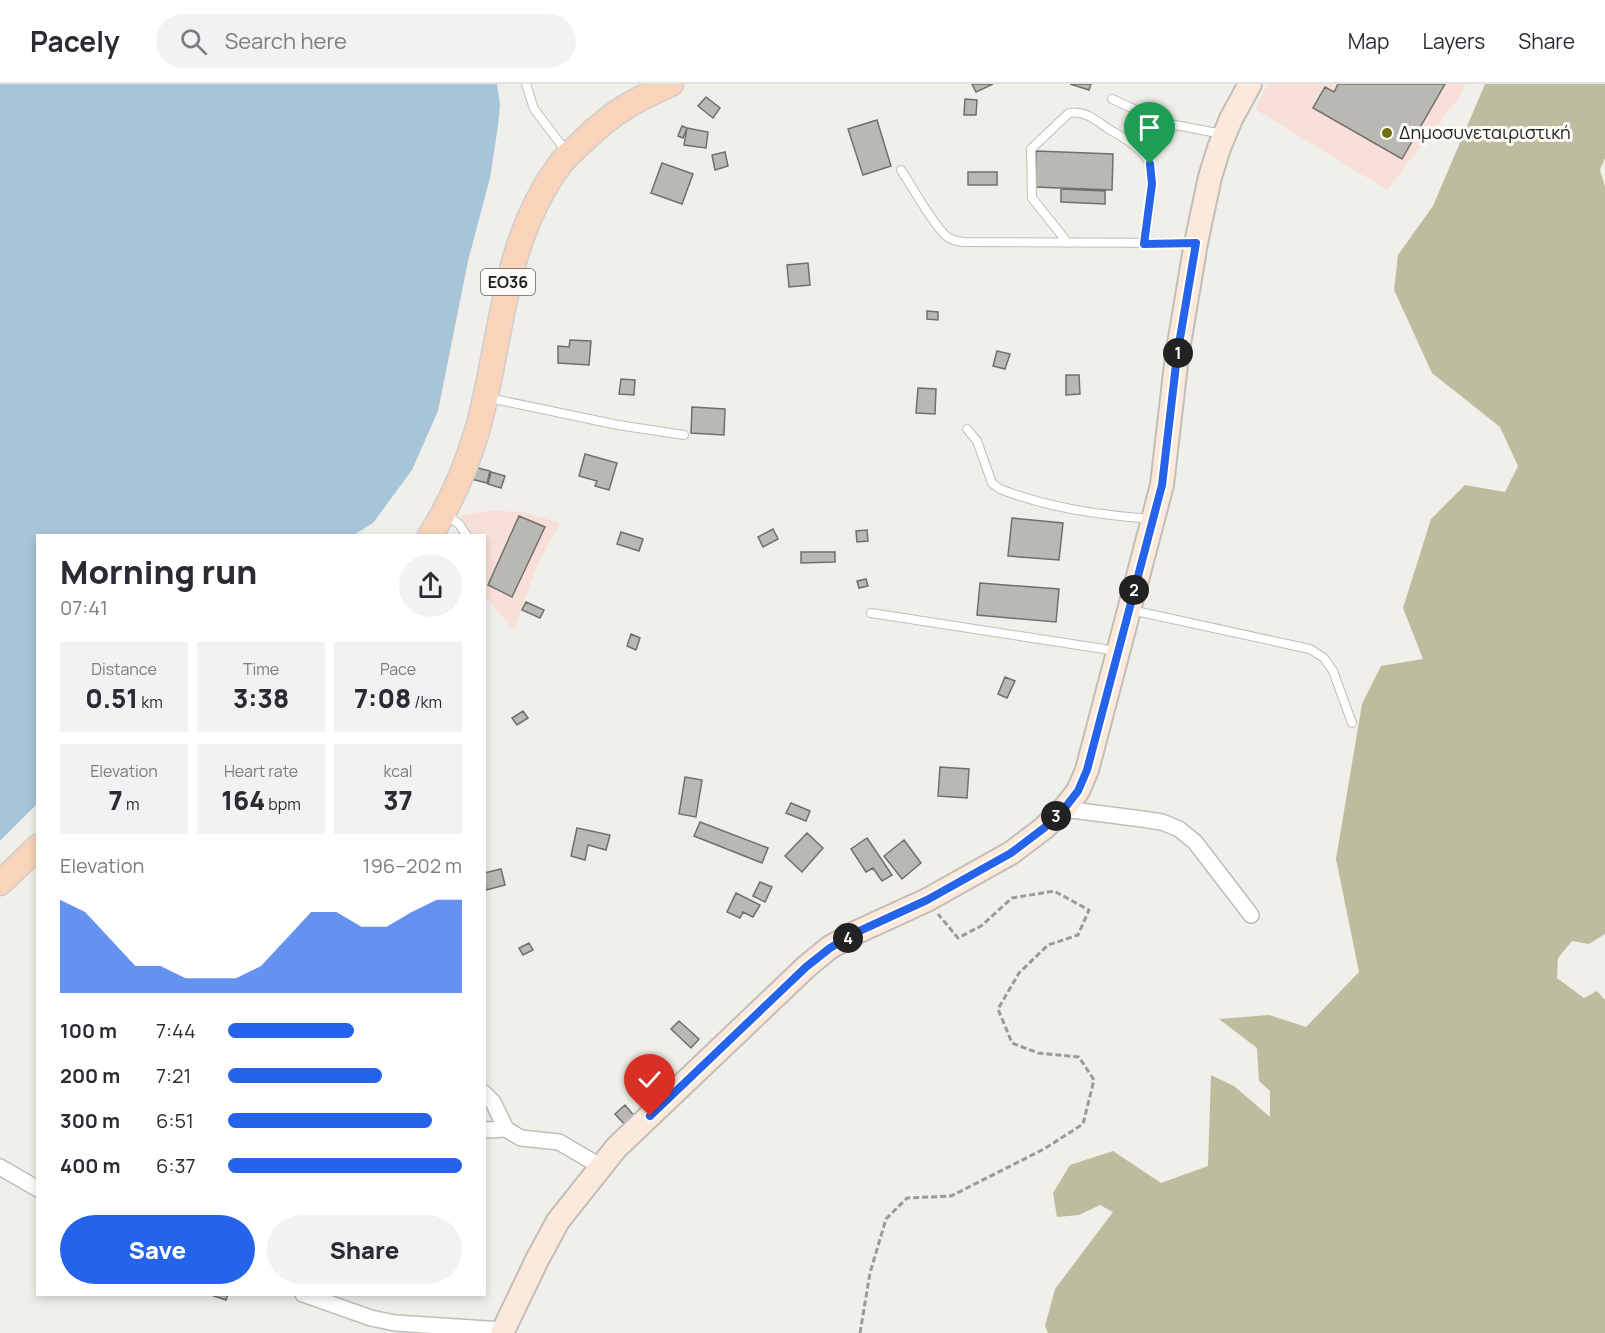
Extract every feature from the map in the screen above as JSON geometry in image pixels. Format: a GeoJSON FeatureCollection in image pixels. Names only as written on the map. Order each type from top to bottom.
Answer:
{"type":"FeatureCollection","features":[{"type":"Feature","properties":{"kind":"main road","name":"ΕΟ36"},"geometry":{"type":"LineString","coordinates":[[431,534],[444,513],[476,432],[510,272],[525,226],[543,192],[561,162],[605,120],[634,100],[671,84]]}},
{"type":"Feature","properties":{"kind":"main road"},"geometry":{"type":"LineString","coordinates":[[503,1331],[558,1221],[600,1166],[616,1148],[806,967],[830,948],[855,933],[927,900],[1011,853],[1044,828],[1064,809],[1078,791],[1087,770],[1162,485],[1177,356],[1196,243],[1210,177],[1225,134],[1250,84]]}},
{"type":"Feature","properties":{"kind":"main road"},"geometry":{"type":"LineString","coordinates":[[0,883],[36,849]]}},
{"type":"Feature","properties":{"kind":"street"},"geometry":{"type":"LineString","coordinates":[[1064,809],[1162,822],[1179,829],[1195,842],[1251,915]]}},
{"type":"Feature","properties":{"kind":"street"},"geometry":{"type":"LineString","coordinates":[[486,1095],[493,1102],[506,1129],[521,1138],[559,1142],[600,1166]]}},
{"type":"Feature","properties":{"kind":"street"},"geometry":{"type":"LineString","coordinates":[[486,1130],[506,1129]]}},
{"type":"Feature","properties":{"kind":"street"},"geometry":{"type":"LineString","coordinates":[[0,1167],[36,1188]]}},
{"type":"Feature","properties":{"kind":"street"},"geometry":{"type":"LineString","coordinates":[[309,1296],[371,1318],[395,1323],[503,1331]]}},
{"type":"Feature","properties":{"kind":"lane"},"geometry":{"type":"LineString","coordinates":[[526,84],[534,109],[569,155]]}},
{"type":"Feature","properties":{"kind":"lane"},"geometry":{"type":"LineString","coordinates":[[1112,99],[1164,123],[1225,134]]}},
{"type":"Feature","properties":{"kind":"lane"},"geometry":{"type":"LineString","coordinates":[[1068,243],[1032,198],[1031,149],[1069,113],[1076,112],[1090,117],[1125,139],[1145,156],[1150,164],[1152,184],[1144,244]]}},
{"type":"Feature","properties":{"kind":"lane"},"geometry":{"type":"LineString","coordinates":[[901,170],[944,235],[952,240],[963,242],[1196,243]]}},
{"type":"Feature","properties":{"kind":"lane"},"geometry":{"type":"LineString","coordinates":[[485,397],[618,425],[684,435]]}},
{"type":"Feature","properties":{"kind":"lane"},"geometry":{"type":"LineString","coordinates":[[967,429],[976,441],[987,474],[992,483],[1000,489],[1065,509],[1153,520]]}},
{"type":"Feature","properties":{"kind":"lane"},"geometry":{"type":"LineString","coordinates":[[444,513],[459,524],[465,534]]}},
{"type":"Feature","properties":{"kind":"lane"},"geometry":{"type":"LineString","coordinates":[[1129,610],[1310,649],[1324,658],[1333,671],[1352,723]]}},
{"type":"Feature","properties":{"kind":"lane"},"geometry":{"type":"LineString","coordinates":[[871,613],[1118,651]]}},
{"type":"Feature","properties":{"kind":"path"},"geometry":{"type":"LineString","coordinates":[[860,1333],[870,1272],[886,1219],[907,1198],[951,1196],[1034,1155],[1083,1124],[1094,1080],[1079,1057],[1038,1053],[1012,1042],[998,1009],[1019,973],[1048,945],[1078,935],[1089,910],[1054,891],[1012,898],[981,926],[958,938],[927,900]]}},
{"type":"Feature","properties":{"kind":"shaded area"},"geometry":{"type":"Polygon","coordinates":[[[1268,84],[1466,84],[1456,101],[1387,190],[1255,109],[1268,84]]]}},
{"type":"Feature","properties":{"kind":"shaded area"},"geometry":{"type":"Polygon","coordinates":[[[487,511],[524,512],[560,523],[536,568],[514,630],[486,597],[486,534],[458,534],[456,529],[462,515],[487,511]]]}},
{"type":"Feature","properties":{"kind":"green space"},"geometry":{"type":"Polygon","coordinates":[[[1485,84],[1605,84],[1605,158],[1600,170],[1605,187],[1605,934],[1589,944],[1572,941],[1558,958],[1557,978],[1584,998],[1597,991],[1605,1000],[1605,1333],[1048,1333],[1045,1326],[1055,1289],[1113,1212],[1100,1205],[1079,1215],[1057,1217],[1053,1193],[1070,1165],[1113,1151],[1161,1183],[1208,1166],[1211,1075],[1234,1086],[1270,1117],[1270,1091],[1259,1081],[1257,1048],[1219,1019],[1269,1015],[1306,1027],[1359,972],[1336,859],[1362,704],[1381,666],[1423,659],[1403,608],[1431,519],[1465,485],[1505,492],[1518,466],[1500,427],[1432,373],[1394,290],[1398,255],[1433,206],[1485,84]]]}},
{"type":"Feature","properties":{"kind":"water"},"geometry":{"type":"Polygon","coordinates":[[[0,84],[497,84],[500,104],[490,178],[468,261],[438,411],[412,470],[373,523],[355,534],[36,534],[36,805],[0,841],[0,84]]]}},
{"type":"Feature","properties":{"kind":"building"},"geometry":{"type":"Polygon","coordinates":[[[972,84],[993,84],[976,92],[972,84]]]}},
{"type":"Feature","properties":{"kind":"building"},"geometry":{"type":"Polygon","coordinates":[[[1070,84],[1091,84],[1089,90],[1070,84]]]}},
{"type":"Feature","properties":{"kind":"building","name":"Δημοσυνεταιριστική"},"geometry":{"type":"Polygon","coordinates":[[[1338,84],[1445,84],[1402,159],[1313,108],[1325,87],[1334,92],[1338,84]]]}},
{"type":"Feature","properties":{"kind":"building"},"geometry":{"type":"Polygon","coordinates":[[[706,97],[720,108],[713,118],[698,106],[706,97]]]}},
{"type":"Feature","properties":{"kind":"building"},"geometry":{"type":"Polygon","coordinates":[[[965,99],[977,100],[976,115],[964,115],[965,99]]]}},
{"type":"Feature","properties":{"kind":"building"},"geometry":{"type":"Polygon","coordinates":[[[877,120],[891,166],[863,175],[848,129],[877,120]]]}},
{"type":"Feature","properties":{"kind":"building"},"geometry":{"type":"Polygon","coordinates":[[[682,126],[687,128],[683,138],[678,136],[682,126]]]}},
{"type":"Feature","properties":{"kind":"building"},"geometry":{"type":"Polygon","coordinates":[[[687,128],[708,132],[706,148],[684,145],[687,128]]]}},
{"type":"Feature","properties":{"kind":"building"},"geometry":{"type":"Polygon","coordinates":[[[1036,151],[1113,154],[1112,190],[1035,187],[1036,151]]]}},
{"type":"Feature","properties":{"kind":"building"},"geometry":{"type":"Polygon","coordinates":[[[725,152],[728,166],[715,170],[712,155],[725,152]]]}},
{"type":"Feature","properties":{"kind":"building"},"geometry":{"type":"Polygon","coordinates":[[[662,163],[693,174],[682,204],[651,193],[662,163]]]}},
{"type":"Feature","properties":{"kind":"building"},"geometry":{"type":"Polygon","coordinates":[[[968,172],[997,172],[997,185],[968,185],[968,172]]]}},
{"type":"Feature","properties":{"kind":"building"},"geometry":{"type":"Polygon","coordinates":[[[1061,189],[1105,191],[1105,204],[1061,202],[1061,189]]]}},
{"type":"Feature","properties":{"kind":"building"},"geometry":{"type":"Polygon","coordinates":[[[808,263],[810,285],[789,287],[787,265],[808,263]]]}},
{"type":"Feature","properties":{"kind":"building"},"geometry":{"type":"Polygon","coordinates":[[[927,311],[938,312],[938,320],[927,319],[927,311]]]}},
{"type":"Feature","properties":{"kind":"building"},"geometry":{"type":"Polygon","coordinates":[[[570,340],[591,341],[589,365],[558,363],[558,346],[569,347],[570,340]]]}},
{"type":"Feature","properties":{"kind":"building"},"geometry":{"type":"Polygon","coordinates":[[[997,351],[1010,354],[1005,369],[993,366],[997,351]]]}},
{"type":"Feature","properties":{"kind":"building"},"geometry":{"type":"Polygon","coordinates":[[[1066,375],[1079,375],[1080,394],[1066,395],[1066,375]]]}},
{"type":"Feature","properties":{"kind":"building"},"geometry":{"type":"Polygon","coordinates":[[[621,379],[635,380],[634,395],[619,394],[621,379]]]}},
{"type":"Feature","properties":{"kind":"building"},"geometry":{"type":"Polygon","coordinates":[[[918,388],[936,389],[935,414],[916,413],[918,388]]]}},
{"type":"Feature","properties":{"kind":"building"},"geometry":{"type":"Polygon","coordinates":[[[692,407],[725,409],[724,435],[691,433],[692,407]]]}},
{"type":"Feature","properties":{"kind":"building"},"geometry":{"type":"Polygon","coordinates":[[[585,454],[617,463],[609,490],[595,486],[597,481],[579,476],[585,454]]]}},
{"type":"Feature","properties":{"kind":"building"},"geometry":{"type":"Polygon","coordinates":[[[474,467],[490,471],[487,483],[471,479],[474,467]]]}},
{"type":"Feature","properties":{"kind":"building"},"geometry":{"type":"Polygon","coordinates":[[[491,472],[505,476],[501,488],[488,484],[491,472]]]}},
{"type":"Feature","properties":{"kind":"building"},"geometry":{"type":"Polygon","coordinates":[[[519,516],[545,527],[512,597],[488,585],[519,516]]]}},
{"type":"Feature","properties":{"kind":"building"},"geometry":{"type":"Polygon","coordinates":[[[1012,518],[1063,523],[1059,560],[1008,556],[1012,518]]]}},
{"type":"Feature","properties":{"kind":"building"},"geometry":{"type":"Polygon","coordinates":[[[773,529],[778,539],[763,547],[758,537],[773,529]]]}},
{"type":"Feature","properties":{"kind":"building"},"geometry":{"type":"Polygon","coordinates":[[[867,530],[868,541],[857,542],[856,531],[867,530]]]}},
{"type":"Feature","properties":{"kind":"building"},"geometry":{"type":"Polygon","coordinates":[[[621,532],[643,539],[639,551],[617,544],[621,532]]]}},
{"type":"Feature","properties":{"kind":"building"},"geometry":{"type":"Polygon","coordinates":[[[801,552],[835,552],[835,562],[801,563],[801,552]]]}},
{"type":"Feature","properties":{"kind":"building"},"geometry":{"type":"Polygon","coordinates":[[[866,579],[868,586],[859,588],[857,581],[866,579]]]}},
{"type":"Feature","properties":{"kind":"building"},"geometry":{"type":"Polygon","coordinates":[[[980,583],[1059,589],[1056,622],[977,615],[980,583]]]}},
{"type":"Feature","properties":{"kind":"building"},"geometry":{"type":"Polygon","coordinates":[[[526,602],[544,610],[540,618],[522,610],[526,602]]]}},
{"type":"Feature","properties":{"kind":"building"},"geometry":{"type":"Polygon","coordinates":[[[631,634],[640,638],[636,650],[627,646],[631,634]]]}},
{"type":"Feature","properties":{"kind":"building"},"geometry":{"type":"Polygon","coordinates":[[[1005,677],[1015,681],[1007,698],[998,694],[1005,677]]]}},
{"type":"Feature","properties":{"kind":"building"},"geometry":{"type":"Polygon","coordinates":[[[523,711],[528,718],[517,725],[512,718],[523,711]]]}},
{"type":"Feature","properties":{"kind":"building"},"geometry":{"type":"Polygon","coordinates":[[[940,767],[969,769],[967,798],[938,796],[940,767]]]}},
{"type":"Feature","properties":{"kind":"building"},"geometry":{"type":"Polygon","coordinates":[[[685,777],[702,780],[696,817],[679,814],[685,777]]]}},
{"type":"Feature","properties":{"kind":"building"},"geometry":{"type":"Polygon","coordinates":[[[791,803],[810,811],[806,821],[786,813],[791,803]]]}},
{"type":"Feature","properties":{"kind":"building"},"geometry":{"type":"Polygon","coordinates":[[[700,822],[768,848],[762,863],[694,836],[700,822]]]}},
{"type":"Feature","properties":{"kind":"building"},"geometry":{"type":"Polygon","coordinates":[[[577,828],[610,835],[606,850],[588,845],[585,860],[571,856],[577,828]]]}},
{"type":"Feature","properties":{"kind":"building"},"geometry":{"type":"Polygon","coordinates":[[[807,833],[823,848],[802,872],[785,856],[807,833]]]}},
{"type":"Feature","properties":{"kind":"building"},"geometry":{"type":"Polygon","coordinates":[[[867,838],[892,875],[882,881],[873,868],[866,872],[851,849],[867,838]]]}},
{"type":"Feature","properties":{"kind":"building"},"geometry":{"type":"Polygon","coordinates":[[[904,840],[921,863],[902,879],[884,856],[904,840]]]}},
{"type":"Feature","properties":{"kind":"building"},"geometry":{"type":"Polygon","coordinates":[[[501,869],[505,885],[486,890],[486,873],[501,869]]]}},
{"type":"Feature","properties":{"kind":"building"},"geometry":{"type":"Polygon","coordinates":[[[760,882],[772,887],[765,902],[753,896],[760,882]]]}},
{"type":"Feature","properties":{"kind":"building"},"geometry":{"type":"Polygon","coordinates":[[[736,893],[760,905],[753,917],[743,912],[740,918],[727,912],[736,893]]]}},
{"type":"Feature","properties":{"kind":"building"},"geometry":{"type":"Polygon","coordinates":[[[529,943],[533,950],[523,955],[519,948],[529,943]]]}},
{"type":"Feature","properties":{"kind":"building"},"geometry":{"type":"Polygon","coordinates":[[[679,1021],[699,1039],[691,1048],[671,1029],[679,1021]]]}},
{"type":"Feature","properties":{"kind":"building"},"geometry":{"type":"Polygon","coordinates":[[[625,1105],[636,1118],[627,1127],[615,1114],[625,1105]]]}},
{"type":"Feature","properties":{"kind":"building"},"geometry":{"type":"Polygon","coordinates":[[[214,1296],[227,1296],[226,1300],[214,1296]]]}},
{"type":"Feature","properties":{"kind":"place","name":"Δημοσυνεταιριστική"},"geometry":{"type":"Point","coordinates":[1387,133]}},
{"type":"Feature","properties":{"kind":"route"},"geometry":{"type":"LineString","coordinates":[[650,1116],[806,967],[830,948],[855,933],[927,900],[1011,853],[1044,828],[1064,809],[1078,791],[1087,770],[1162,485],[1177,356],[1196,243],[1144,244],[1152,184],[1150,164]]}}]}
